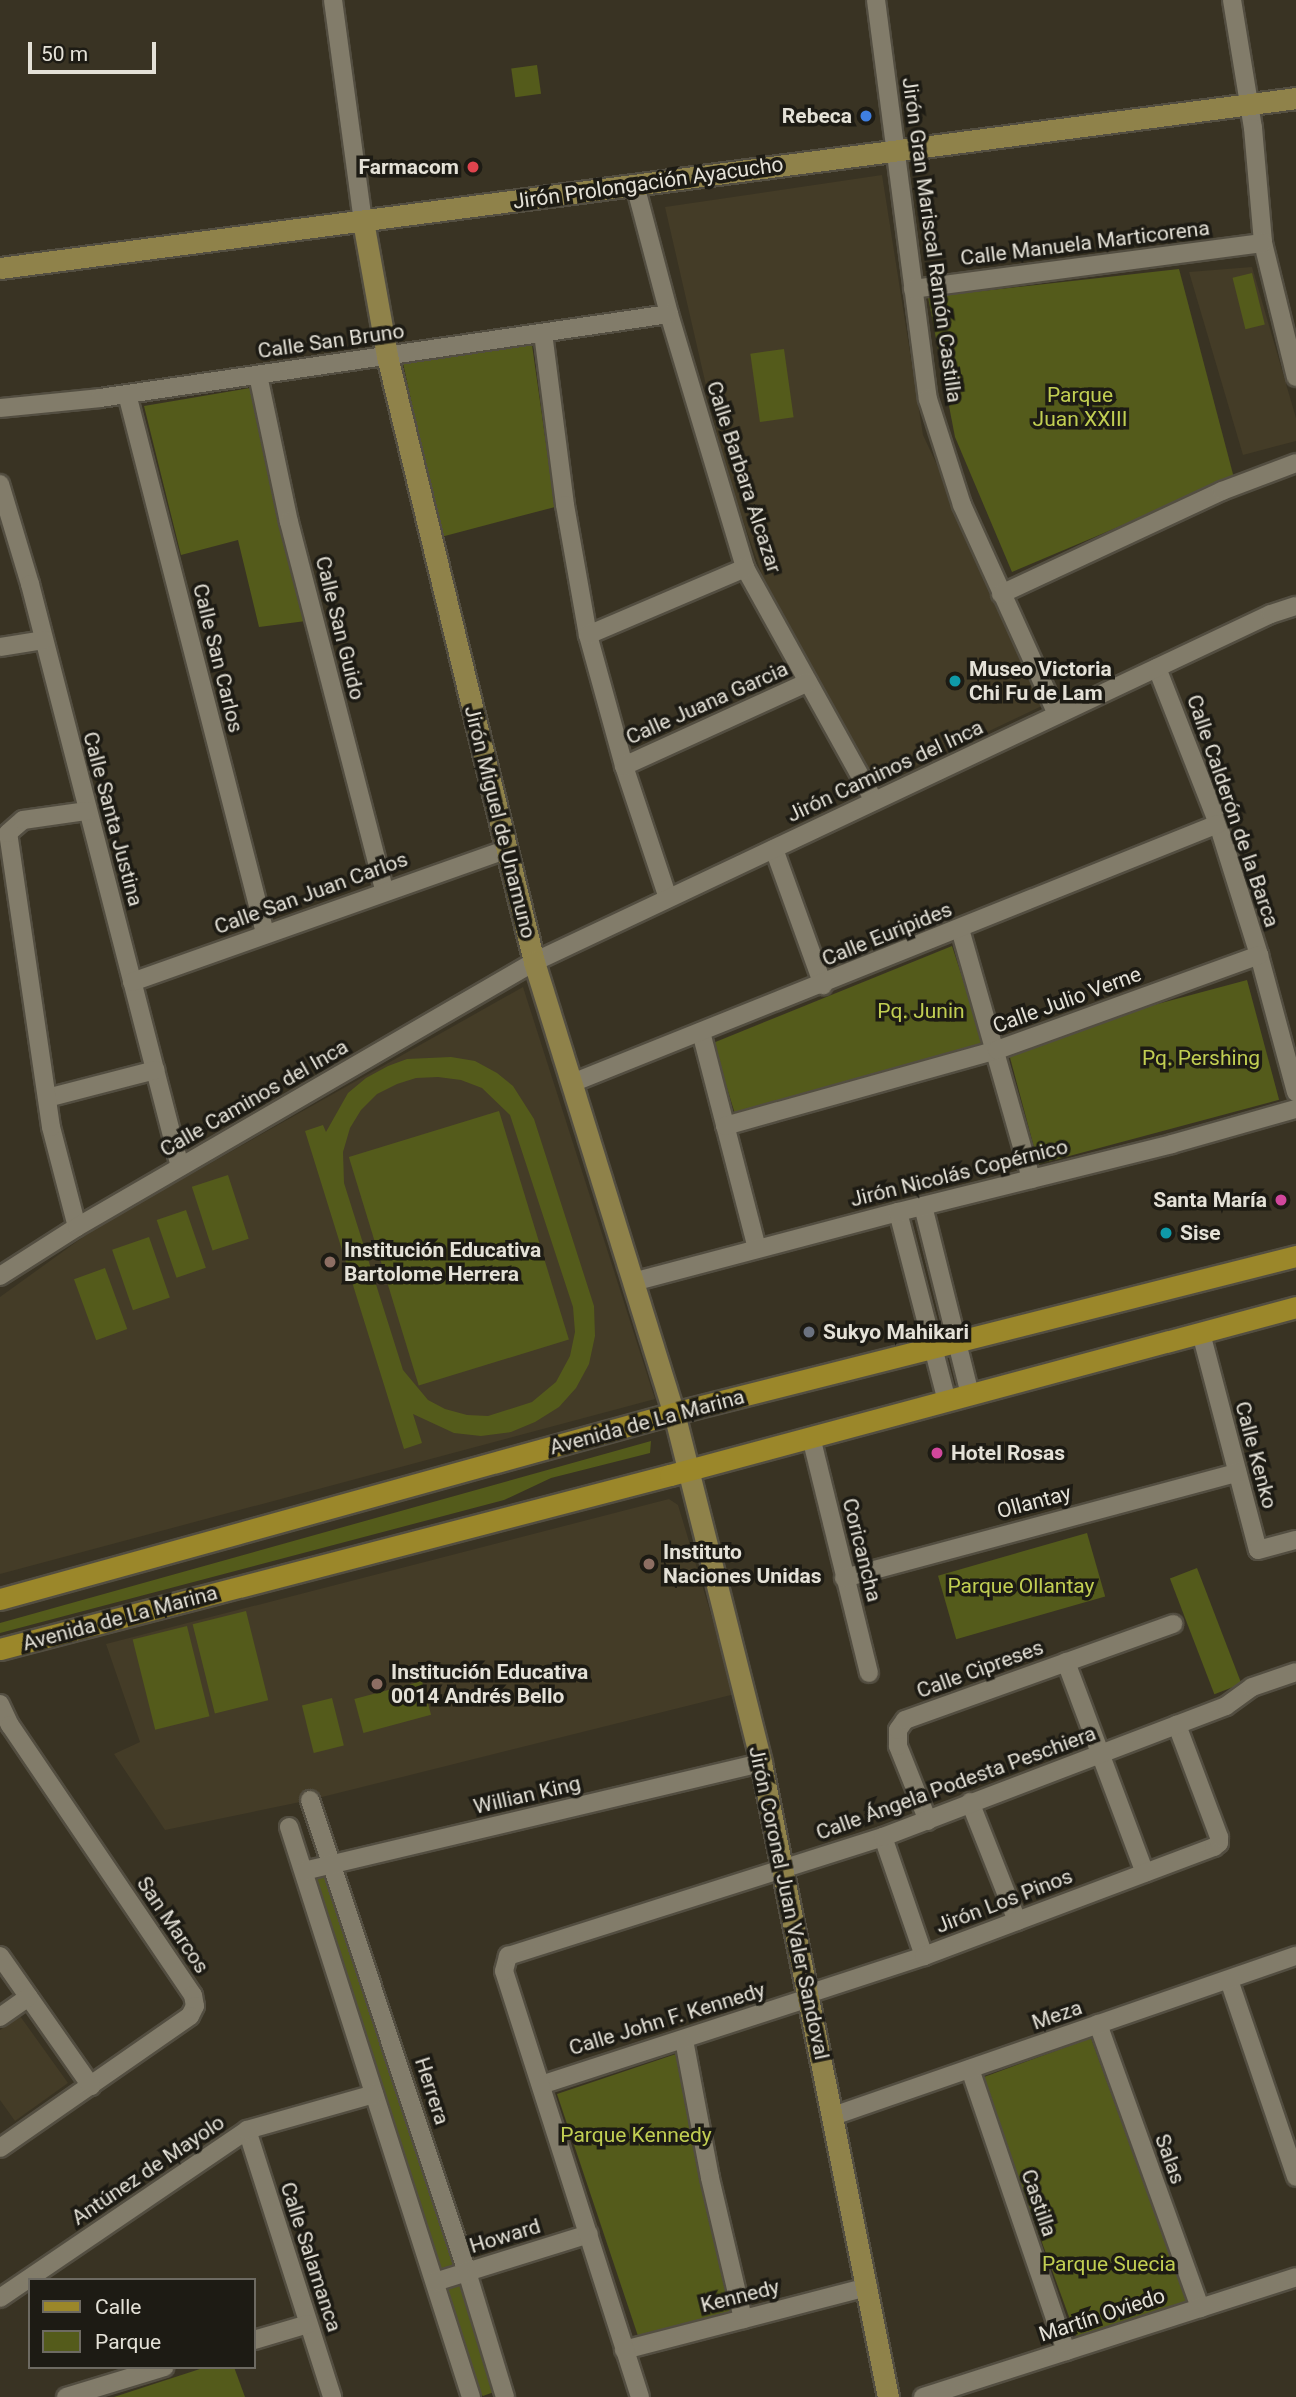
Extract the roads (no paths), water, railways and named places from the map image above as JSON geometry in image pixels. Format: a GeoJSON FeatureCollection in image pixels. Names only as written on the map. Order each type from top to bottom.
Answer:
{"type":"FeatureCollection","features":[{"type":"Feature","properties":{"kind":"main road","name":"Avenida de La Marina"},"geometry":{"type":"LineString","coordinates":[[0,1599],[674,1413],[933,1350],[1296,1256]]}},
{"type":"Feature","properties":{"kind":"main road","name":"Avenida de La Marina"},"geometry":{"type":"LineString","coordinates":[[0,1649],[689,1470],[1296,1307]]}},
{"type":"Feature","properties":{"kind":"street"},"geometry":{"type":"LineString","coordinates":[[333,0],[363,221]]}},
{"type":"Feature","properties":{"kind":"street","name":"Jirón Gran Mariscal Ramón Castilla"},"geometry":{"type":"LineString","coordinates":[[876,0],[928,399],[962,505],[1058,714]]}},
{"type":"Feature","properties":{"kind":"street"},"geometry":{"type":"LineString","coordinates":[[1232,0],[1248,104],[1263,243],[1296,377]]}},
{"type":"Feature","properties":{"kind":"street","name":"Jirón Prolongación Ayacucho"},"geometry":{"type":"LineString","coordinates":[[0,268],[1296,98]]}},
{"type":"Feature","properties":{"kind":"street","name":"Calle Barbara Alcazar"},"geometry":{"type":"LineString","coordinates":[[635,185],[669,314],[745,568],[874,801]]}},
{"type":"Feature","properties":{"kind":"street","name":"Jirón Miguel de Unamuno"},"geometry":{"type":"LineString","coordinates":[[363,221],[387,356],[534,962],[674,1413]]}},
{"type":"Feature","properties":{"kind":"street","name":"Calle Manuela Marticorena"},"geometry":{"type":"LineString","coordinates":[[913,289],[1263,243]]}},
{"type":"Feature","properties":{"kind":"street","name":"Calle San Bruno"},"geometry":{"type":"LineString","coordinates":[[0,408],[127,394],[669,314]]}},
{"type":"Feature","properties":{"kind":"street"},"geometry":{"type":"LineString","coordinates":[[543,333],[565,505],[588,635],[624,766],[668,898]]}},
{"type":"Feature","properties":{"kind":"street","name":"Calle San Guido"},"geometry":{"type":"LineString","coordinates":[[258,375],[289,522],[384,890]]}},
{"type":"Feature","properties":{"kind":"street","name":"Calle San Carlos"},"geometry":{"type":"LineString","coordinates":[[127,394],[265,933]]}},
{"type":"Feature","properties":{"kind":"street"},"geometry":{"type":"LineString","coordinates":[[1001,594],[1222,491],[1296,463]]}},
{"type":"Feature","properties":{"kind":"street","name":"Calle Santa Justina"},"geometry":{"type":"LineString","coordinates":[[0,484],[180,1167]]}},
{"type":"Feature","properties":{"kind":"street"},"geometry":{"type":"LineString","coordinates":[[588,635],[745,568]]}},
{"type":"Feature","properties":{"kind":"street","name":"Jirón Caminos del Inca"},"geometry":{"type":"LineString","coordinates":[[534,962],[1271,614],[1296,606]]}},
{"type":"Feature","properties":{"kind":"street"},"geometry":{"type":"LineString","coordinates":[[0,647],[43,640]]}},
{"type":"Feature","properties":{"kind":"street","name":"Calle Calderón de la Barca"},"geometry":{"type":"LineString","coordinates":[[1157,668],[1218,824],[1259,955],[1296,1092]]}},
{"type":"Feature","properties":{"kind":"street","name":"Calle Juana Garcia"},"geometry":{"type":"LineString","coordinates":[[624,766],[808,682]]}},
{"type":"Feature","properties":{"kind":"street"},"geometry":{"type":"LineString","coordinates":[[77,1227],[47,1098],[8,833],[23,820],[87,811]]}},
{"type":"Feature","properties":{"kind":"street","name":"Calle Euripides"},"geometry":{"type":"LineString","coordinates":[[572,1083],[1218,824]]}},
{"type":"Feature","properties":{"kind":"street","name":"Calle San Juan Carlos"},"geometry":{"type":"LineString","coordinates":[[132,982],[384,890],[507,849]]}},
{"type":"Feature","properties":{"kind":"street"},"geometry":{"type":"LineString","coordinates":[[774,849],[822,985]]}},
{"type":"Feature","properties":{"kind":"street"},"geometry":{"type":"LineString","coordinates":[[960,929],[997,1050],[1031,1179]]}},
{"type":"Feature","properties":{"kind":"street","name":"Calle Julio Verne"},"geometry":{"type":"LineString","coordinates":[[725,1126],[997,1050],[1259,955]]}},
{"type":"Feature","properties":{"kind":"street","name":"Calle Caminos del Inca"},"geometry":{"type":"LineString","coordinates":[[0,1276],[77,1227],[534,962]]}},
{"type":"Feature","properties":{"kind":"street"},"geometry":{"type":"LineString","coordinates":[[701,1032],[757,1248]]}},
{"type":"Feature","properties":{"kind":"street"},"geometry":{"type":"LineString","coordinates":[[47,1098],[155,1070]]}},
{"type":"Feature","properties":{"kind":"street","name":"Jirón Nicolás Copérnico"},"geometry":{"type":"LineString","coordinates":[[633,1282],[1296,1109]]}},
{"type":"Feature","properties":{"kind":"street"},"geometry":{"type":"LineString","coordinates":[[923,1206],[970,1395]]}},
{"type":"Feature","properties":{"kind":"street"},"geometry":{"type":"LineString","coordinates":[[898,1212],[947,1401]]}},
{"type":"Feature","properties":{"kind":"street","name":"Calle Kenko"},"geometry":{"type":"LineString","coordinates":[[1201,1333],[1258,1550],[1296,1540]]}},
{"type":"Feature","properties":{"kind":"street","name":"Jirón Coronel Juan Valer Sandoval"},"geometry":{"type":"LineString","coordinates":[[674,1413],[761,1763],[888,2397]]}},
{"type":"Feature","properties":{"kind":"street","name":"Coricancha"},"geometry":{"type":"LineString","coordinates":[[811,1437],[869,1673]]}},
{"type":"Feature","properties":{"kind":"street","name":"Ollantay"},"geometry":{"type":"LineString","coordinates":[[844,1578],[1237,1473]]}},
{"type":"Feature","properties":{"kind":"street","name":"Calle Cipreses"},"geometry":{"type":"LineString","coordinates":[[928,1821],[898,1746],[898,1730],[905,1720],[1173,1624]]}},
{"type":"Feature","properties":{"kind":"street"},"geometry":{"type":"LineString","coordinates":[[1066,1662],[1145,1873]]}},
{"type":"Feature","properties":{"kind":"street","name":"Calle Ángela Podesta Peschiera"},"geometry":{"type":"LineString","coordinates":[[541,2085],[504,1971],[508,1956],[783,1871],[928,1821],[970,1802],[1226,1706],[1252,1687],[1296,1672]]}},
{"type":"Feature","properties":{"kind":"street","name":"San Marcos"},"geometry":{"type":"LineString","coordinates":[[0,1704],[10,1725],[193,1995],[195,2006],[190,2016],[0,2148]]}},
{"type":"Feature","properties":{"kind":"street","name":"Jirón Los Pinos"},"geometry":{"type":"LineString","coordinates":[[808,1996],[1214,1847],[1219,1843],[1219,1837],[1177,1725]]}},
{"type":"Feature","properties":{"kind":"street","name":"Willian King"},"geometry":{"type":"LineString","coordinates":[[304,1871],[761,1763]]}},
{"type":"Feature","properties":{"kind":"street","name":"Herrera"},"geometry":{"type":"LineString","coordinates":[[310,1800],[467,2272],[504,2397]]}},
{"type":"Feature","properties":{"kind":"street"},"geometry":{"type":"LineString","coordinates":[[970,1802],[1017,1921]]}},
{"type":"Feature","properties":{"kind":"street"},"geometry":{"type":"LineString","coordinates":[[289,1827],[471,2397]]}},
{"type":"Feature","properties":{"kind":"street"},"geometry":{"type":"LineString","coordinates":[[883,1837],[924,1955]]}},
{"type":"Feature","properties":{"kind":"street"},"geometry":{"type":"LineString","coordinates":[[0,1956],[91,2086]]}},
{"type":"Feature","properties":{"kind":"street","name":"Meza"},"geometry":{"type":"LineString","coordinates":[[832,2116],[1296,1956]]}},
{"type":"Feature","properties":{"kind":"street"},"geometry":{"type":"LineString","coordinates":[[1228,1980],[1296,2177]]}},
{"type":"Feature","properties":{"kind":"street","name":"Calle John F. Kennedy"},"geometry":{"type":"LineString","coordinates":[[541,2085],[657,2046],[684,2040],[808,1996]]}},
{"type":"Feature","properties":{"kind":"street"},"geometry":{"type":"LineString","coordinates":[[0,2017],[29,1997]]}},
{"type":"Feature","properties":{"kind":"street","name":"Salas"},"geometry":{"type":"LineString","coordinates":[[1098,2024],[1200,2308]]}},
{"type":"Feature","properties":{"kind":"street"},"geometry":{"type":"LineString","coordinates":[[684,2040],[710,2178],[743,2319]]}},
{"type":"Feature","properties":{"kind":"street","name":"Castilla"},"geometry":{"type":"LineString","coordinates":[[970,2069],[1066,2351]]}},
{"type":"Feature","properties":{"kind":"street"},"geometry":{"type":"LineString","coordinates":[[541,2085],[640,2397]]}},
{"type":"Feature","properties":{"kind":"street","name":"Antúnez de Mayolo"},"geometry":{"type":"LineString","coordinates":[[29,2278],[247,2130],[374,2094]]}},
{"type":"Feature","properties":{"kind":"street","name":"Calle Salamanca"},"geometry":{"type":"LineString","coordinates":[[247,2130],[332,2397]]}},
{"type":"Feature","properties":{"kind":"street","name":"Howard"},"geometry":{"type":"LineString","coordinates":[[435,2282],[589,2234]]}},
{"type":"Feature","properties":{"kind":"street","name":"Martín Oviedo"},"geometry":{"type":"LineString","coordinates":[[923,2397],[1296,2277]]}},
{"type":"Feature","properties":{"kind":"street","name":"Antúnez de Mayolo"},"geometry":{"type":"LineString","coordinates":[[0,2298],[28,2279]]}},
{"type":"Feature","properties":{"kind":"street","name":"Kennedy"},"geometry":{"type":"LineString","coordinates":[[624,2350],[868,2287]]}},
{"type":"Feature","properties":{"kind":"street"},"geometry":{"type":"LineString","coordinates":[[256,2339],[308,2325]]}},
{"type":"Feature","properties":{"kind":"street"},"geometry":{"type":"LineString","coordinates":[[66,2397],[158,2369]]}},
{"type":"Feature","properties":{"kind":"place","name":"Rebeca"},"geometry":{"type":"Point","coordinates":[866,116]}},
{"type":"Feature","properties":{"kind":"place","name":"Farmacom"},"geometry":{"type":"Point","coordinates":[473,167]}},
{"type":"Feature","properties":{"kind":"place","name":"Museo Victoria Chi Fu de Lam"},"geometry":{"type":"Point","coordinates":[955,681]}},
{"type":"Feature","properties":{"kind":"place","name":"Santa María"},"geometry":{"type":"Point","coordinates":[1281,1200]}},
{"type":"Feature","properties":{"kind":"place","name":"Sise"},"geometry":{"type":"Point","coordinates":[1166,1233]}},
{"type":"Feature","properties":{"kind":"place","name":"Institución Educativa Bartolome Herrera"},"geometry":{"type":"Point","coordinates":[330,1262]}},
{"type":"Feature","properties":{"kind":"place","name":"Sukyo Mahikari"},"geometry":{"type":"Point","coordinates":[809,1332]}},
{"type":"Feature","properties":{"kind":"place","name":"Hotel Rosas"},"geometry":{"type":"Point","coordinates":[937,1453]}},
{"type":"Feature","properties":{"kind":"place","name":"Instituto Naciones Unidas"},"geometry":{"type":"Point","coordinates":[649,1564]}},
{"type":"Feature","properties":{"kind":"place","name":"Institución Educativa 0014 Andrés Bello"},"geometry":{"type":"Point","coordinates":[377,1684]}},
{"type":"Feature","properties":{"kind":"park label","name":"Parque Juan XXIII"},"geometry":{"type":"Point","coordinates":[1080,407]}},
{"type":"Feature","properties":{"kind":"park label","name":"Pq. Junin"},"geometry":{"type":"Point","coordinates":[921,1011]}},
{"type":"Feature","properties":{"kind":"park label","name":"Pq. Pershing"},"geometry":{"type":"Point","coordinates":[1201,1058]}},
{"type":"Feature","properties":{"kind":"park label","name":"Parque Ollantay"},"geometry":{"type":"Point","coordinates":[1021,1586]}},
{"type":"Feature","properties":{"kind":"park label","name":"Parque Kennedy"},"geometry":{"type":"Point","coordinates":[636,2135]}},
{"type":"Feature","properties":{"kind":"park label","name":"Parque Suecia"},"geometry":{"type":"Point","coordinates":[1109,2264]}}]}
